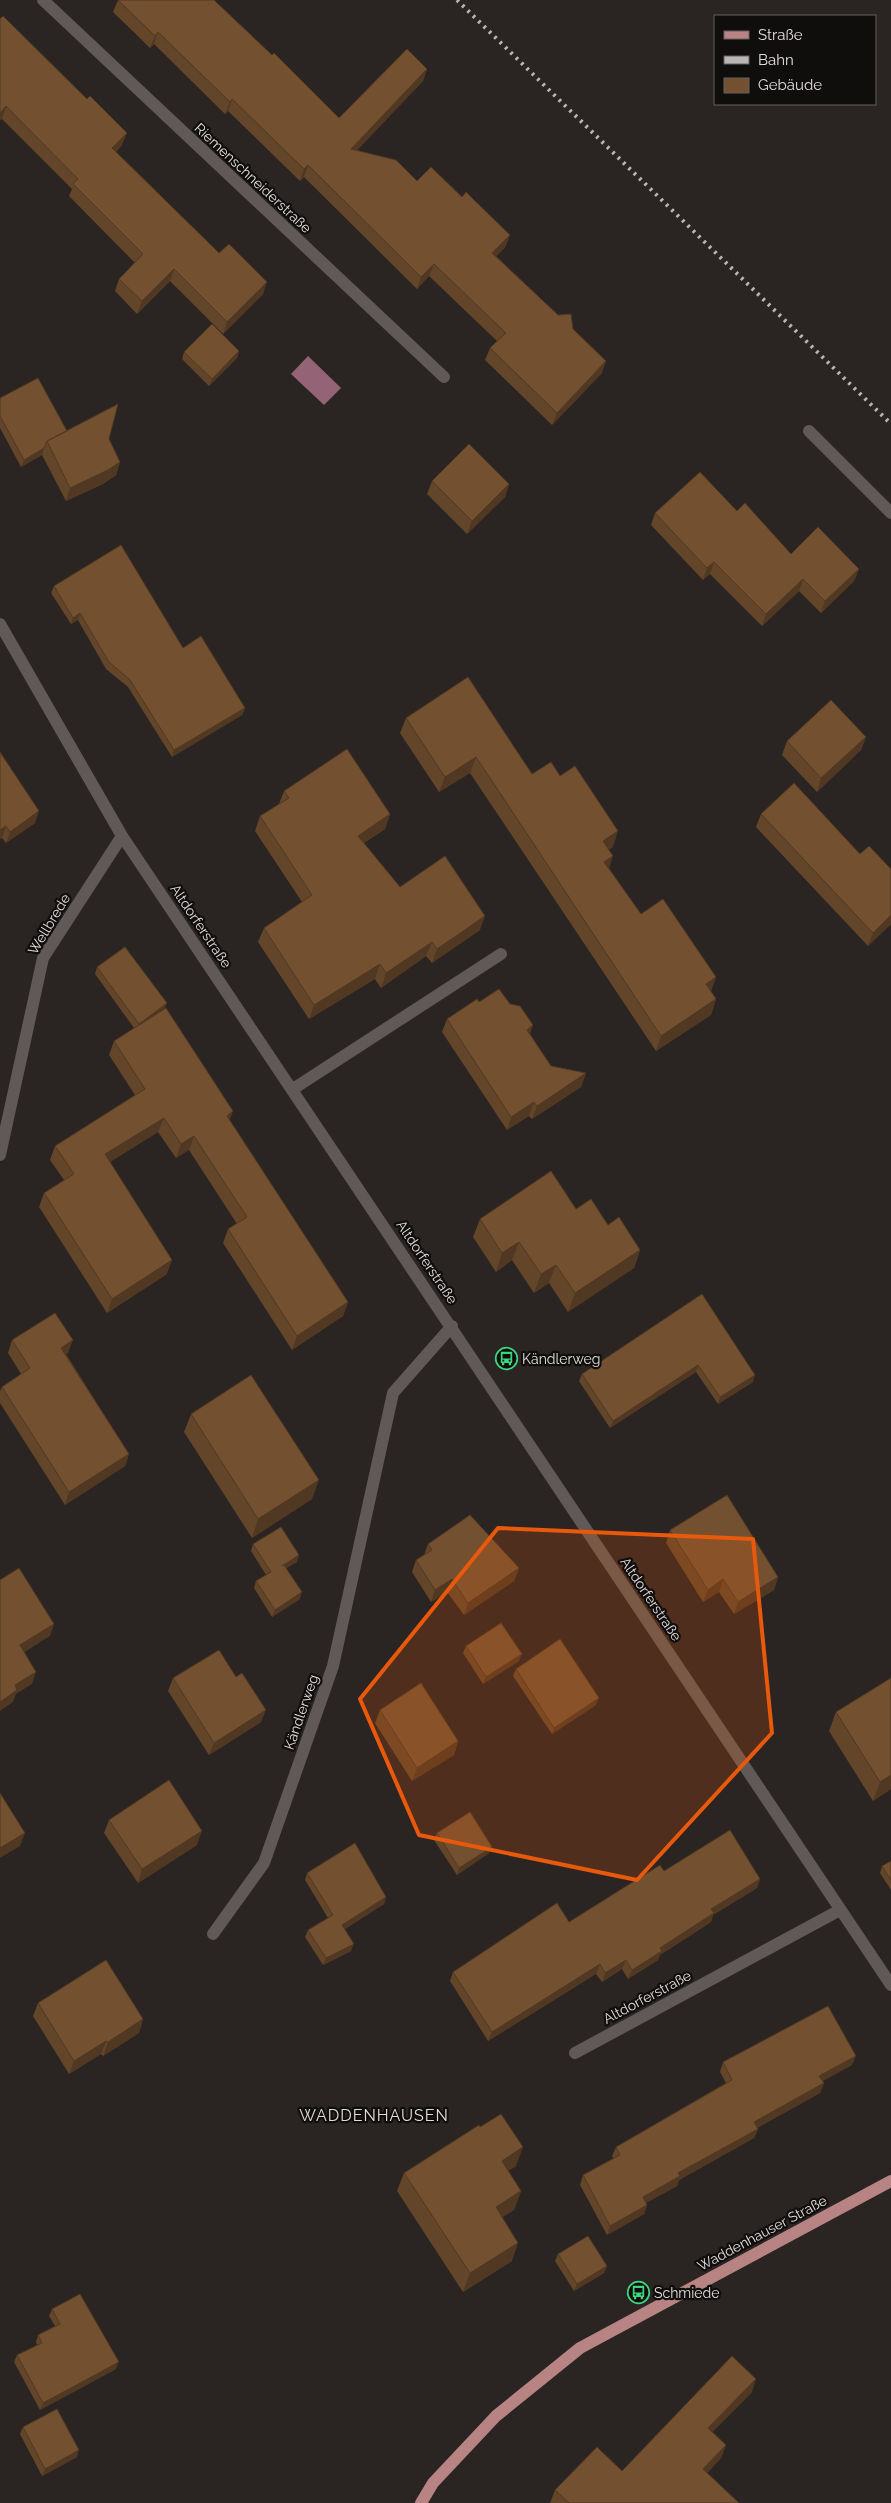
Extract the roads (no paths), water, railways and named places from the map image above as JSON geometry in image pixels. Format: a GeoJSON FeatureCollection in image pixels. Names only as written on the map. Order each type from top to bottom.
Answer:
{"type":"FeatureCollection","features":[{"type":"Feature","properties":{"kind":"main road","name":"Waddenhauser Straße"},"geometry":{"type":"LineString","coordinates":[[420,2503],[433,2483],[496,2416],[580,2348],[891,2181]]}},
{"type":"Feature","properties":{"kind":"street","name":"Riemenschneiderstraße"},"geometry":{"type":"LineString","coordinates":[[43,0],[444,377]]}},
{"type":"Feature","properties":{"kind":"street"},"geometry":{"type":"LineString","coordinates":[[809,431],[891,513]]}},
{"type":"Feature","properties":{"kind":"street","name":"Altdorferstraße"},"geometry":{"type":"LineString","coordinates":[[0,624],[122,836],[452,1326],[891,1985]]}},
{"type":"Feature","properties":{"kind":"street","name":"Wellbrede"},"geometry":{"type":"LineString","coordinates":[[0,1155],[42,958],[122,836]]}},
{"type":"Feature","properties":{"kind":"street"},"geometry":{"type":"LineString","coordinates":[[293,1089],[501,954]]}},
{"type":"Feature","properties":{"kind":"street","name":"Kändlerweg"},"geometry":{"type":"LineString","coordinates":[[213,1934],[264,1863],[333,1666],[393,1394],[452,1326]]}},
{"type":"Feature","properties":{"kind":"street","name":"Altdorferstraße"},"geometry":{"type":"LineString","coordinates":[[575,2053],[840,1910]]}},
{"type":"Feature","properties":{"kind":"railway"},"geometry":{"type":"LineString","coordinates":[[457,0],[891,424]]}},
{"type":"Feature","properties":{"kind":"place","name":"Kändlerweg"},"geometry":{"type":"Point","coordinates":[506,1359]}},
{"type":"Feature","properties":{"kind":"place","name":"Schmiede"},"geometry":{"type":"Point","coordinates":[638,2293]}},
{"type":"Feature","properties":{"kind":"district","name":"WADDENHAUSEN"},"geometry":{"type":"Point","coordinates":[374,2115]}}]}
